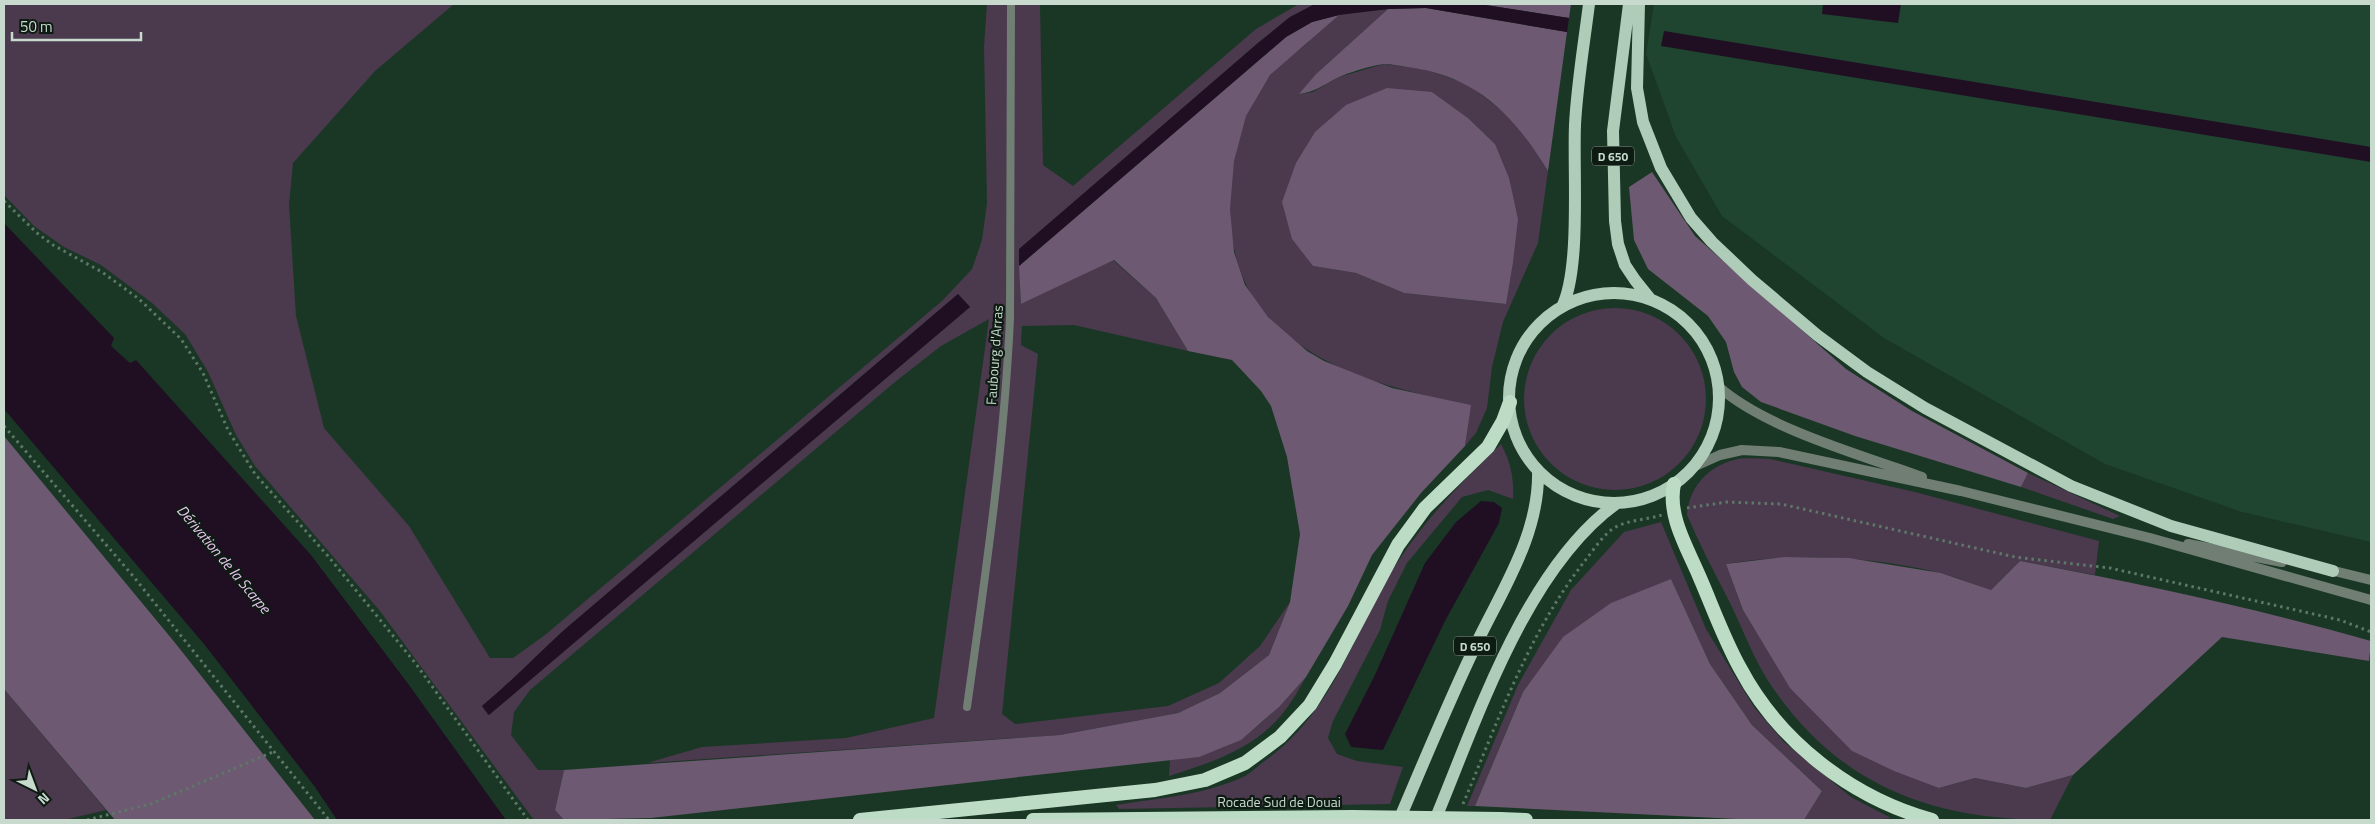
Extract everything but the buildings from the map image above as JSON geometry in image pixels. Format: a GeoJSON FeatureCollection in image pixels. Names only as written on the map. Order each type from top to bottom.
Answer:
{"type":"FeatureCollection","features":[{"type":"Feature","properties":{"kind":"highway"},"geometry":{"type":"LineString","coordinates":[[860,820],[1155,790],[1204,780],[1245,763],[1280,737],[1310,705],[1335,664],[1398,545],[1425,508],[1488,447],[1503,421],[1510,402]]}},
{"type":"Feature","properties":{"kind":"highway"},"geometry":{"type":"LineString","coordinates":[[1674,484],[1672,493],[1674,512],[1733,654],[1750,684],[1770,712],[1795,740],[1836,776],[1878,800],[1932,820]]}},
{"type":"Feature","properties":{"kind":"highway","name":"Rocade Sud de Douai"},"geometry":{"type":"LineString","coordinates":[[1033,820],[1352,817],[1526,820]]}},
{"type":"Feature","properties":{"kind":"main road","name":"D 650"},"geometry":{"type":"LineString","coordinates":[[1562,307],[1568,292],[1572,251],[1576,102],[1589,4]]}},
{"type":"Feature","properties":{"kind":"main road","name":"D 650"},"geometry":{"type":"LineString","coordinates":[[1629,4],[1613,132],[1615,222],[1618,244],[1625,264],[1634,280],[1651,300]]}},
{"type":"Feature","properties":{"kind":"main road"},"geometry":{"type":"LineString","coordinates":[[1639,4],[1636,74],[1639,104],[1648,136],[1665,174],[1691,218],[1712,242],[1752,280],[1817,335],[1867,372],[1925,408],[2071,486],[2171,526],[2333,571]]}},
{"type":"Feature","properties":{"kind":"main road"},"geometry":{"type":"LineString","coordinates":[[1599,294],[1626,294],[1651,300],[1684,320],[1701,339],[1713,362],[1719,387],[1718,411],[1712,435],[1693,467],[1674,484],[1641,499],[1616,503],[1592,500],[1568,492],[1538,470],[1523,450],[1518,438],[1510,402],[1512,376],[1520,353],[1538,327],[1562,307],[1599,294]]}},
{"type":"Feature","properties":{"kind":"main road","name":"D 650"},"geometry":{"type":"LineString","coordinates":[[1399,820],[1451,697],[1524,544],[1537,505],[1538,470]]}},
{"type":"Feature","properties":{"kind":"main road","name":"D 650"},"geometry":{"type":"LineString","coordinates":[[1435,820],[1496,675],[1528,609],[1545,582],[1581,535],[1595,519],[1616,503]]}},
{"type":"Feature","properties":{"kind":"street"},"geometry":{"type":"LineString","coordinates":[[1719,387],[1746,406],[1806,435],[1961,490]]}},
{"type":"Feature","properties":{"kind":"street"},"geometry":{"type":"LineString","coordinates":[[1693,467],[1730,452],[1765,450],[1961,490],[2150,538],[2371,600]]}},
{"type":"Feature","properties":{"kind":"street"},"geometry":{"type":"LineString","coordinates":[[2150,538],[2333,571],[2371,580]]}},
{"type":"Feature","properties":{"kind":"lane","name":"Faubourg d'Arras"},"geometry":{"type":"LineString","coordinates":[[967,706],[994,506],[1008,361],[1011,4]]}},
{"type":"Feature","properties":{"kind":"path"},"geometry":{"type":"LineString","coordinates":[[4,201],[37,233],[102,272],[139,299],[181,339],[203,373],[228,430],[255,474],[328,556],[399,641],[528,820]]}},
{"type":"Feature","properties":{"kind":"path"},"geometry":{"type":"LineString","coordinates":[[4,426],[133,576],[329,820]]}},
{"type":"Feature","properties":{"kind":"path"},"geometry":{"type":"LineString","coordinates":[[1462,806],[1513,684],[1542,625],[1567,584],[1610,531],[1623,524],[1714,503],[1741,501],[1781,504],[2015,557],[2110,568],[2347,622],[2371,632]]}},
{"type":"Feature","properties":{"kind":"path"},"geometry":{"type":"LineString","coordinates":[[87,820],[152,804],[275,751]]}},
{"type":"Feature","properties":{"kind":"shaded area"},"geometry":{"type":"Polygon","coordinates":[[[4,4],[454,4],[375,71],[293,163],[289,205],[296,316],[324,428],[409,526],[490,658],[513,658],[545,635],[942,301],[972,269],[982,240],[987,203],[984,46],[987,4],[1040,4],[1043,165],[1073,186],[1256,29],[1299,4],[1315,4],[1290,17],[1258,43],[1019,250],[1021,304],[1113,260],[1156,298],[1188,351],[1074,325],[1022,326],[1021,345],[1038,354],[1002,714],[1015,724],[1168,706],[1219,683],[1260,646],[1290,602],[1269,655],[1220,693],[1178,713],[1060,735],[647,763],[702,747],[846,738],[934,718],[989,319],[941,346],[895,382],[530,690],[514,712],[511,735],[538,770],[564,770],[555,810],[564,820],[534,820],[380,611],[255,466],[236,435],[208,372],[185,334],[152,303],[101,265],[64,247],[34,226],[4,195],[4,4]],[[958,294],[563,631],[482,706],[488,715],[970,307],[958,294]]]}},
{"type":"Feature","properties":{"kind":"shaded area"},"geometry":{"type":"Polygon","coordinates":[[[1479,4],[1571,4],[1569,18],[1479,4]]]}},
{"type":"Feature","properties":{"kind":"shaded area"},"geometry":{"type":"Polygon","coordinates":[[[1654,4],[2371,4],[2371,542],[2242,512],[2105,464],[1884,338],[1722,216],[1676,137],[1646,54],[1654,4]]]}},
{"type":"Feature","properties":{"kind":"shaded area"},"geometry":{"type":"Polygon","coordinates":[[[1426,8],[1567,32],[1548,171],[1521,132],[1490,101],[1473,89],[1431,71],[1384,64],[1347,74],[1314,90],[1299,94],[1316,74],[1388,9],[1426,8]]]}},
{"type":"Feature","properties":{"kind":"shaded area"},"geometry":{"type":"Polygon","coordinates":[[[1388,9],[1316,74],[1300,94],[1313,92],[1339,77],[1384,64],[1424,69],[1468,84],[1506,114],[1529,139],[1548,171],[1538,243],[1503,322],[1492,367],[1487,408],[1476,433],[1465,446],[1470,405],[1415,393],[1362,377],[1313,353],[1290,337],[1269,318],[1253,297],[1241,274],[1234,249],[1230,222],[1230,195],[1238,142],[1245,117],[1268,78],[1285,60],[1305,45],[1335,17],[1350,13],[1388,9]],[[1432,92],[1313,266],[1356,273],[1404,293],[1506,304],[1495,144],[1468,118],[1432,92]]]}},
{"type":"Feature","properties":{"kind":"shaded area"},"geometry":{"type":"Polygon","coordinates":[[[1339,15],[1270,75],[1246,116],[1234,161],[1230,209],[1234,252],[1245,285],[1268,317],[1307,351],[1324,361],[1392,388],[1471,405],[1465,446],[1421,493],[1372,555],[1348,606],[1306,677],[1279,707],[1241,740],[1199,757],[651,818],[564,820],[555,810],[564,770],[1060,735],[1178,713],[1220,693],[1269,655],[1290,602],[1300,534],[1287,457],[1271,406],[1261,391],[1232,360],[1188,351],[1156,298],[1114,260],[1021,304],[1019,266],[1286,37],[1312,22],[1339,15]]]}},
{"type":"Feature","properties":{"kind":"shaded area"},"geometry":{"type":"Polygon","coordinates":[[[1387,88],[1432,92],[1468,118],[1495,144],[1509,178],[1518,219],[1506,304],[1404,293],[1356,273],[1313,266],[1292,239],[1282,202],[1296,163],[1315,132],[1346,105],[1387,88]]]}},
{"type":"Feature","properties":{"kind":"shaded area"},"geometry":{"type":"Polygon","coordinates":[[[1652,172],[1695,236],[1846,369],[1912,411],[2028,473],[2021,487],[1855,436],[1761,402],[1742,387],[1734,372],[1726,342],[1708,316],[1648,269],[1634,240],[1629,187],[1652,172]]]}},
{"type":"Feature","properties":{"kind":"shaded area"},"geometry":{"type":"Polygon","coordinates":[[[1615,308],[1633,310],[1650,315],[1673,329],[1685,341],[1699,364],[1704,381],[1706,399],[1704,417],[1699,434],[1685,457],[1673,469],[1650,483],[1633,488],[1615,490],[1597,488],[1580,483],[1557,469],[1545,457],[1531,434],[1526,417],[1524,399],[1526,381],[1531,364],[1545,341],[1557,329],[1580,315],[1597,310],[1615,308]]]}},
{"type":"Feature","properties":{"kind":"shaded area"},"geometry":{"type":"Polygon","coordinates":[[[4,436],[176,644],[315,820],[115,820],[4,689],[4,436]]]}},
{"type":"Feature","properties":{"kind":"shaded area"},"geometry":{"type":"Polygon","coordinates":[[[1501,444],[1511,471],[1513,499],[1488,490],[1462,497],[1407,563],[1388,601],[1380,630],[1333,721],[1328,738],[1337,754],[1357,761],[1403,767],[1390,804],[1119,809],[1116,805],[1198,792],[1245,776],[1291,739],[1311,716],[1328,691],[1401,557],[1448,498],[1501,444]]]}},
{"type":"Feature","properties":{"kind":"shaded area"},"geometry":{"type":"Polygon","coordinates":[[[1738,459],[1770,459],[1915,492],[2099,541],[2095,575],[2020,561],[1991,590],[1940,573],[1861,560],[1806,557],[1751,560],[1726,564],[1743,610],[1790,687],[1939,788],[1975,778],[2026,788],[2073,775],[2050,820],[2008,818],[1969,813],[1931,805],[1895,792],[1862,774],[1831,752],[1802,724],[1775,691],[1755,657],[1687,515],[1691,496],[1708,473],[1724,463],[1738,459]]]}},
{"type":"Feature","properties":{"kind":"shaded area"},"geometry":{"type":"Polygon","coordinates":[[[2028,473],[2120,516],[2113,519],[2021,487],[2028,473]]]}},
{"type":"Feature","properties":{"kind":"shaded area"},"geometry":{"type":"Polygon","coordinates":[[[1661,522],[1706,629],[1754,707],[1784,742],[1851,797],[1891,818],[1874,820],[1804,820],[1822,791],[1752,725],[1710,664],[1671,579],[1523,692],[1475,806],[1467,806],[1518,685],[1571,590],[1624,532],[1661,522]]]}},
{"type":"Feature","properties":{"kind":"shaded area"},"geometry":{"type":"Polygon","coordinates":[[[1784,557],[1849,558],[1941,573],[1991,590],[2020,561],[2196,597],[2371,641],[2369,661],[2222,637],[2073,775],[2026,788],[1975,778],[1939,788],[1894,771],[1852,751],[1790,688],[1743,610],[1726,564],[1784,557]]]}},
{"type":"Feature","properties":{"kind":"shaded area"},"geometry":{"type":"Polygon","coordinates":[[[1671,579],[1710,664],[1752,725],[1822,791],[1804,820],[1758,820],[1475,806],[1523,692],[1563,637],[1611,603],[1671,579]]]}},
{"type":"Feature","properties":{"kind":"shaded area"},"geometry":{"type":"Polygon","coordinates":[[[1306,677],[1283,713],[1272,726],[1259,736],[1216,760],[1169,776],[1170,760],[1213,750],[1247,734],[1276,709],[1306,677]]]}},
{"type":"Feature","properties":{"kind":"shaded area"},"geometry":{"type":"Polygon","coordinates":[[[4,689],[106,810],[64,820],[4,820],[4,689]]]}},
{"type":"Feature","properties":{"kind":"water"},"geometry":{"type":"Polygon","coordinates":[[[1315,4],[1479,4],[1569,18],[1567,32],[1426,8],[1388,9],[1339,15],[1312,22],[1286,37],[1019,266],[1019,249],[1258,43],[1290,17],[1315,4]]]}},
{"type":"Feature","properties":{"kind":"water"},"geometry":{"type":"Polygon","coordinates":[[[1823,4],[1901,4],[1898,23],[1822,14],[1823,4]]]}},
{"type":"Feature","properties":{"kind":"water"},"geometry":{"type":"Polygon","coordinates":[[[1664,31],[2371,147],[2371,162],[1661,46],[1664,31]]]}},
{"type":"Feature","properties":{"kind":"water","name":"Dérivation de la Scarpe"},"geometry":{"type":"Polygon","coordinates":[[[4,223],[114,338],[111,346],[130,363],[136,360],[311,555],[409,685],[506,820],[337,820],[315,787],[204,644],[4,409],[4,223]]]}},
{"type":"Feature","properties":{"kind":"water"},"geometry":{"type":"Polygon","coordinates":[[[958,294],[970,307],[489,715],[482,706],[563,631],[958,294]]]}},
{"type":"Feature","properties":{"kind":"water"},"geometry":{"type":"Polygon","coordinates":[[[1481,501],[1494,502],[1502,508],[1499,523],[1445,621],[1383,750],[1351,747],[1345,734],[1374,677],[1425,563],[1456,522],[1481,501]]]}}]}
